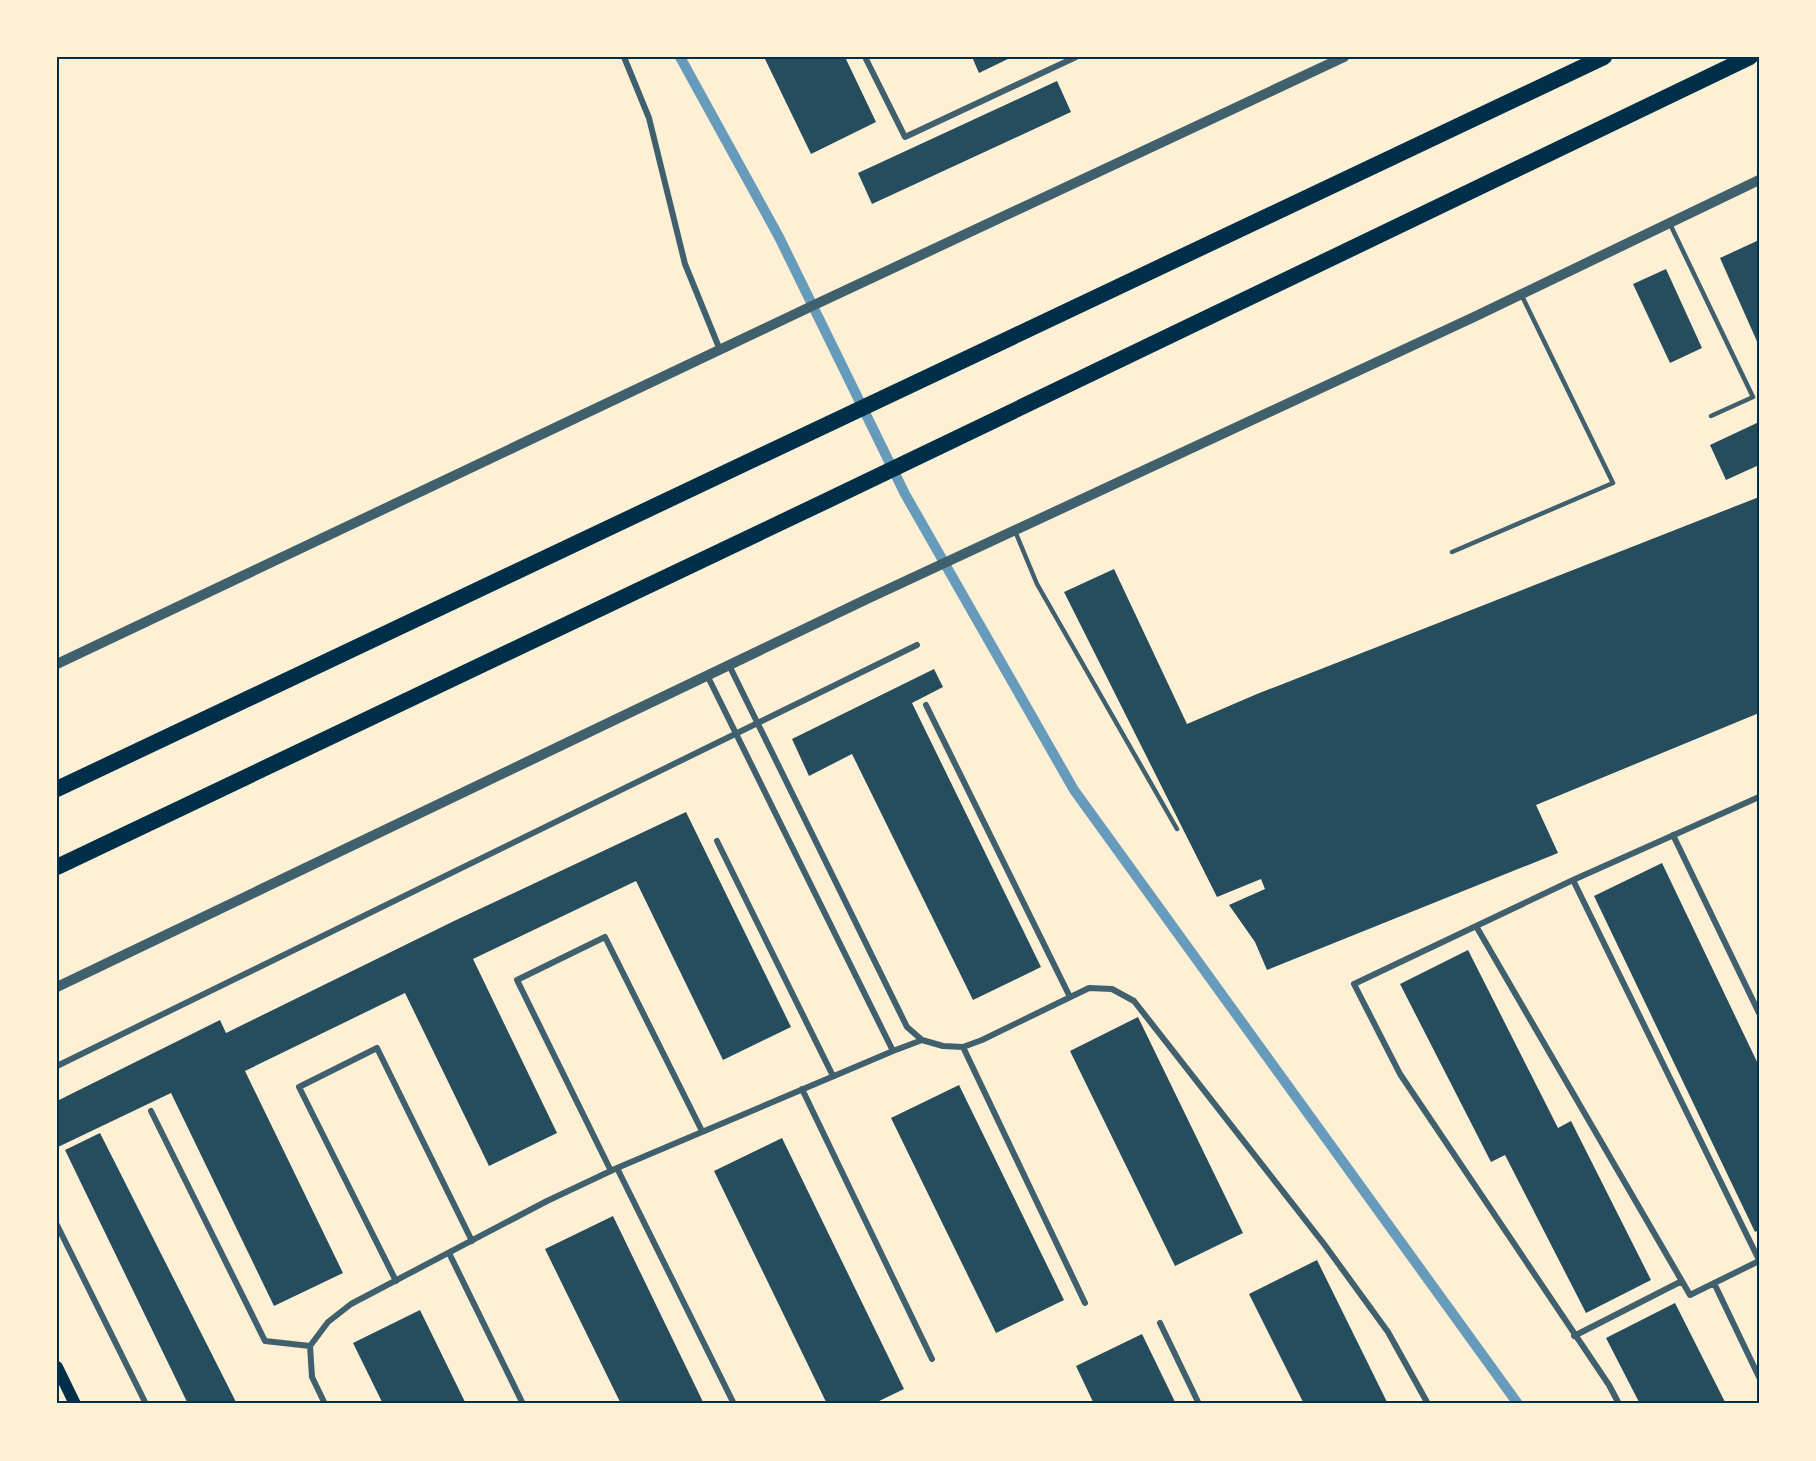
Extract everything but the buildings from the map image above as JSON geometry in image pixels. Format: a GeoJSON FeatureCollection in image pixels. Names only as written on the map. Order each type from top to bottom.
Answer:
{"type":"FeatureCollection","features":[{"type":"Feature","properties":{"kind":"highway"},"geometry":{"type":"LineString","coordinates":[[57,789],[1604,57]]}},
{"type":"Feature","properties":{"kind":"highway"},"geometry":{"type":"LineString","coordinates":[[57,867],[824,502],[1749,57]]}},
{"type":"Feature","properties":{"kind":"main road"},"geometry":{"type":"LineString","coordinates":[[57,1367],[75,1404]]}},
{"type":"Feature","properties":{"kind":"street"},"geometry":{"type":"LineString","coordinates":[[624,57],[649,118],[685,264],[720,350]]}},
{"type":"Feature","properties":{"kind":"street"},"geometry":{"type":"LineString","coordinates":[[865,57],[905,136],[1076,57]]}},
{"type":"Feature","properties":{"kind":"street"},"geometry":{"type":"LineString","coordinates":[[57,664],[1344,57]]}},
{"type":"Feature","properties":{"kind":"street"},"geometry":{"type":"LineString","coordinates":[[57,987],[867,599],[1521,294],[1759,180]]}},
{"type":"Feature","properties":{"kind":"street"},"geometry":{"type":"LineString","coordinates":[[57,1066],[917,645]]}},
{"type":"Feature","properties":{"kind":"street"},"geometry":{"type":"LineString","coordinates":[[729,665],[907,1027],[922,1040],[943,1046],[963,1047],[1089,988],[1112,989],[1134,1002],[1324,1244],[1388,1332],[1428,1404]]}},
{"type":"Feature","properties":{"kind":"street"},"geometry":{"type":"LineString","coordinates":[[707,675],[893,1051]]}},
{"type":"Feature","properties":{"kind":"street"},"geometry":{"type":"LineString","coordinates":[[926,705],[1070,998]]}},
{"type":"Feature","properties":{"kind":"street"},"geometry":{"type":"LineString","coordinates":[[1618,1404],[1609,1385],[1400,1074],[1354,984],[1573,880],[1759,797]]}},
{"type":"Feature","properties":{"kind":"street"},"geometry":{"type":"LineString","coordinates":[[1673,835],[1759,1013]]}},
{"type":"Feature","properties":{"kind":"street"},"geometry":{"type":"LineString","coordinates":[[717,841],[833,1076]]}},
{"type":"Feature","properties":{"kind":"street"},"geometry":{"type":"LineString","coordinates":[[1476,926],[1690,1295],[1759,1261],[1573,880]]}},
{"type":"Feature","properties":{"kind":"street"},"geometry":{"type":"LineString","coordinates":[[702,1131],[605,937],[517,980],[734,1404]]}},
{"type":"Feature","properties":{"kind":"street"},"geometry":{"type":"LineString","coordinates":[[324,1404],[312,1377],[310,1346],[328,1322],[351,1304],[547,1201],[614,1169],[922,1040]]}},
{"type":"Feature","properties":{"kind":"street"},"geometry":{"type":"LineString","coordinates":[[963,1047],[1085,1303]]}},
{"type":"Feature","properties":{"kind":"street"},"geometry":{"type":"LineString","coordinates":[[396,1281],[299,1087],[377,1048],[472,1241]]}},
{"type":"Feature","properties":{"kind":"street"},"geometry":{"type":"LineString","coordinates":[[802,1089],[932,1359]]}},
{"type":"Feature","properties":{"kind":"street"},"geometry":{"type":"LineString","coordinates":[[151,1111],[265,1341],[310,1346]]}},
{"type":"Feature","properties":{"kind":"street"},"geometry":{"type":"LineString","coordinates":[[57,1225],[146,1404]]}},
{"type":"Feature","properties":{"kind":"street"},"geometry":{"type":"LineString","coordinates":[[449,1253],[523,1404]]}},
{"type":"Feature","properties":{"kind":"street"},"geometry":{"type":"LineString","coordinates":[[1574,1336],[1682,1281]]}},
{"type":"Feature","properties":{"kind":"street"},"geometry":{"type":"LineString","coordinates":[[1714,1283],[1759,1377]]}},
{"type":"Feature","properties":{"kind":"street"},"geometry":{"type":"LineString","coordinates":[[1161,1323],[1199,1404]]}},
{"type":"Feature","properties":{"kind":"lane"},"geometry":{"type":"LineString","coordinates":[[1670,223],[1753,397],[1711,416]]}},
{"type":"Feature","properties":{"kind":"lane"},"geometry":{"type":"LineString","coordinates":[[1452,552],[1613,483],[1521,294]]}},
{"type":"Feature","properties":{"kind":"lane"},"geometry":{"type":"LineString","coordinates":[[1012,532],[1037,584],[1177,829]]}},
{"type":"Feature","properties":{"kind":"waterway"},"geometry":{"type":"LineString","coordinates":[[680,57],[779,237],[905,494],[1074,790],[1518,1404]]}}]}
